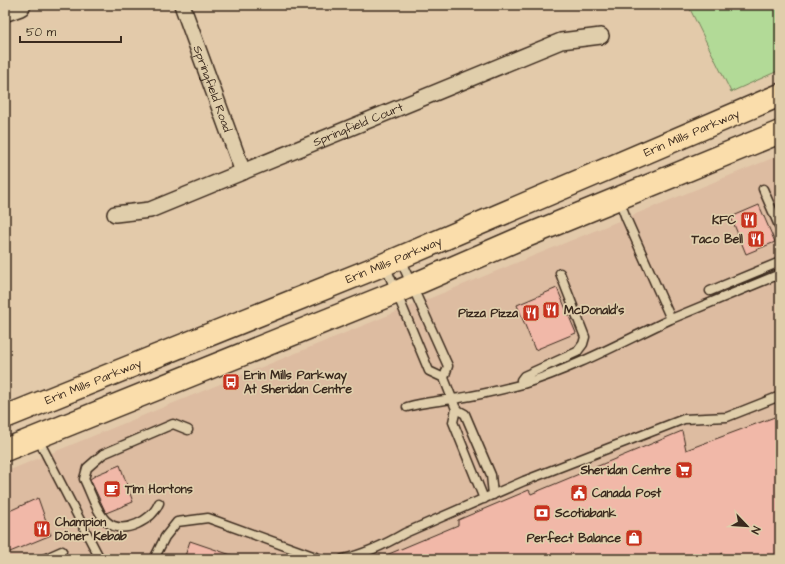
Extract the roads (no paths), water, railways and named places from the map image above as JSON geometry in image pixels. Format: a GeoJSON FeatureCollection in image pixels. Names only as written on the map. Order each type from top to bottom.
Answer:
{"type":"FeatureCollection","features":[{"type":"Feature","properties":{"kind":"main road","name":"Erin Mills Parkway"},"geometry":{"type":"LineString","coordinates":[[5,417],[392,260],[780,96]]}},
{"type":"Feature","properties":{"kind":"main road"},"geometry":{"type":"LineString","coordinates":[[5,450],[404,288],[780,132]]}},
{"type":"Feature","properties":{"kind":"street"},"geometry":{"type":"LineString","coordinates":[[5,10],[19,5]]}},
{"type":"Feature","properties":{"kind":"street","name":"Springfield Road"},"geometry":{"type":"LineString","coordinates":[[182,5],[243,172]]}},
{"type":"Feature","properties":{"kind":"street","name":"Springfield Court"},"geometry":{"type":"LineString","coordinates":[[115,214],[150,210],[561,41],[601,36]]}},
{"type":"Feature","properties":{"kind":"street"},"geometry":{"type":"LineString","coordinates":[[5,405],[17,400],[37,403]]}},
{"type":"Feature","properties":{"kind":"lane"},"geometry":{"type":"LineString","coordinates":[[763,189],[780,228]]}},
{"type":"Feature","properties":{"kind":"lane"},"geometry":{"type":"LineString","coordinates":[[619,198],[626,218],[671,319]]}},
{"type":"Feature","properties":{"kind":"lane"},"geometry":{"type":"LineString","coordinates":[[392,260],[404,288],[448,366],[444,378],[456,409],[453,422],[484,499]]}},
{"type":"Feature","properties":{"kind":"lane"},"geometry":{"type":"LineString","coordinates":[[392,260],[404,288],[429,371],[444,378]]}},
{"type":"Feature","properties":{"kind":"lane"},"geometry":{"type":"LineString","coordinates":[[710,291],[780,262]]}},
{"type":"Feature","properties":{"kind":"lane"},"geometry":{"type":"LineString","coordinates":[[522,384],[521,380],[524,376],[577,352],[583,344],[585,337],[560,273]]}},
{"type":"Feature","properties":{"kind":"lane"},"geometry":{"type":"LineString","coordinates":[[407,407],[427,401],[452,399],[522,384],[557,373],[671,319],[780,274]]}},
{"type":"Feature","properties":{"kind":"lane"},"geometry":{"type":"LineString","coordinates":[[343,559],[369,550],[556,468],[684,420],[727,416],[780,396]]}},
{"type":"Feature","properties":{"kind":"lane"},"geometry":{"type":"LineString","coordinates":[[456,409],[465,414],[491,475],[493,495]]}},
{"type":"Feature","properties":{"kind":"lane"},"geometry":{"type":"LineString","coordinates":[[159,503],[157,509],[145,520],[132,526],[115,528],[104,521],[84,478],[87,468],[103,454],[173,424],[188,430]]}},
{"type":"Feature","properties":{"kind":"lane"},"geometry":{"type":"LineString","coordinates":[[36,437],[100,559]]}},
{"type":"Feature","properties":{"kind":"lane"},"geometry":{"type":"LineString","coordinates":[[154,559],[165,537],[177,522],[208,518],[321,559]]}},
{"type":"Feature","properties":{"kind":"lane"},"geometry":{"type":"LineString","coordinates":[[44,559],[62,551]]}},
{"type":"Feature","properties":{"kind":"place","name":"KFC"},"geometry":{"type":"Point","coordinates":[749,220]}},
{"type":"Feature","properties":{"kind":"place","name":"Taco Bell"},"geometry":{"type":"Point","coordinates":[756,239]}},
{"type":"Feature","properties":{"kind":"place","name":"McDonald's"},"geometry":{"type":"Point","coordinates":[551,310]}},
{"type":"Feature","properties":{"kind":"place","name":"Pizza Pizza"},"geometry":{"type":"Point","coordinates":[531,313]}},
{"type":"Feature","properties":{"kind":"place","name":"Erin Mills Parkway At Sheridan Centre"},"geometry":{"type":"Point","coordinates":[231,382]}},
{"type":"Feature","properties":{"kind":"place","name":"Sheridan Centre"},"geometry":{"type":"Point","coordinates":[684,470]}},
{"type":"Feature","properties":{"kind":"place","name":"Tim Hortons"},"geometry":{"type":"Point","coordinates":[112,489]}},
{"type":"Feature","properties":{"kind":"place","name":"Canada Post"},"geometry":{"type":"Point","coordinates":[579,493]}},
{"type":"Feature","properties":{"kind":"place","name":"Scotiabank"},"geometry":{"type":"Point","coordinates":[542,513]}},
{"type":"Feature","properties":{"kind":"place","name":"Champion Döner Kebab"},"geometry":{"type":"Point","coordinates":[42,529]}},
{"type":"Feature","properties":{"kind":"place","name":"Perfect Balance"},"geometry":{"type":"Point","coordinates":[634,538]}}]}
